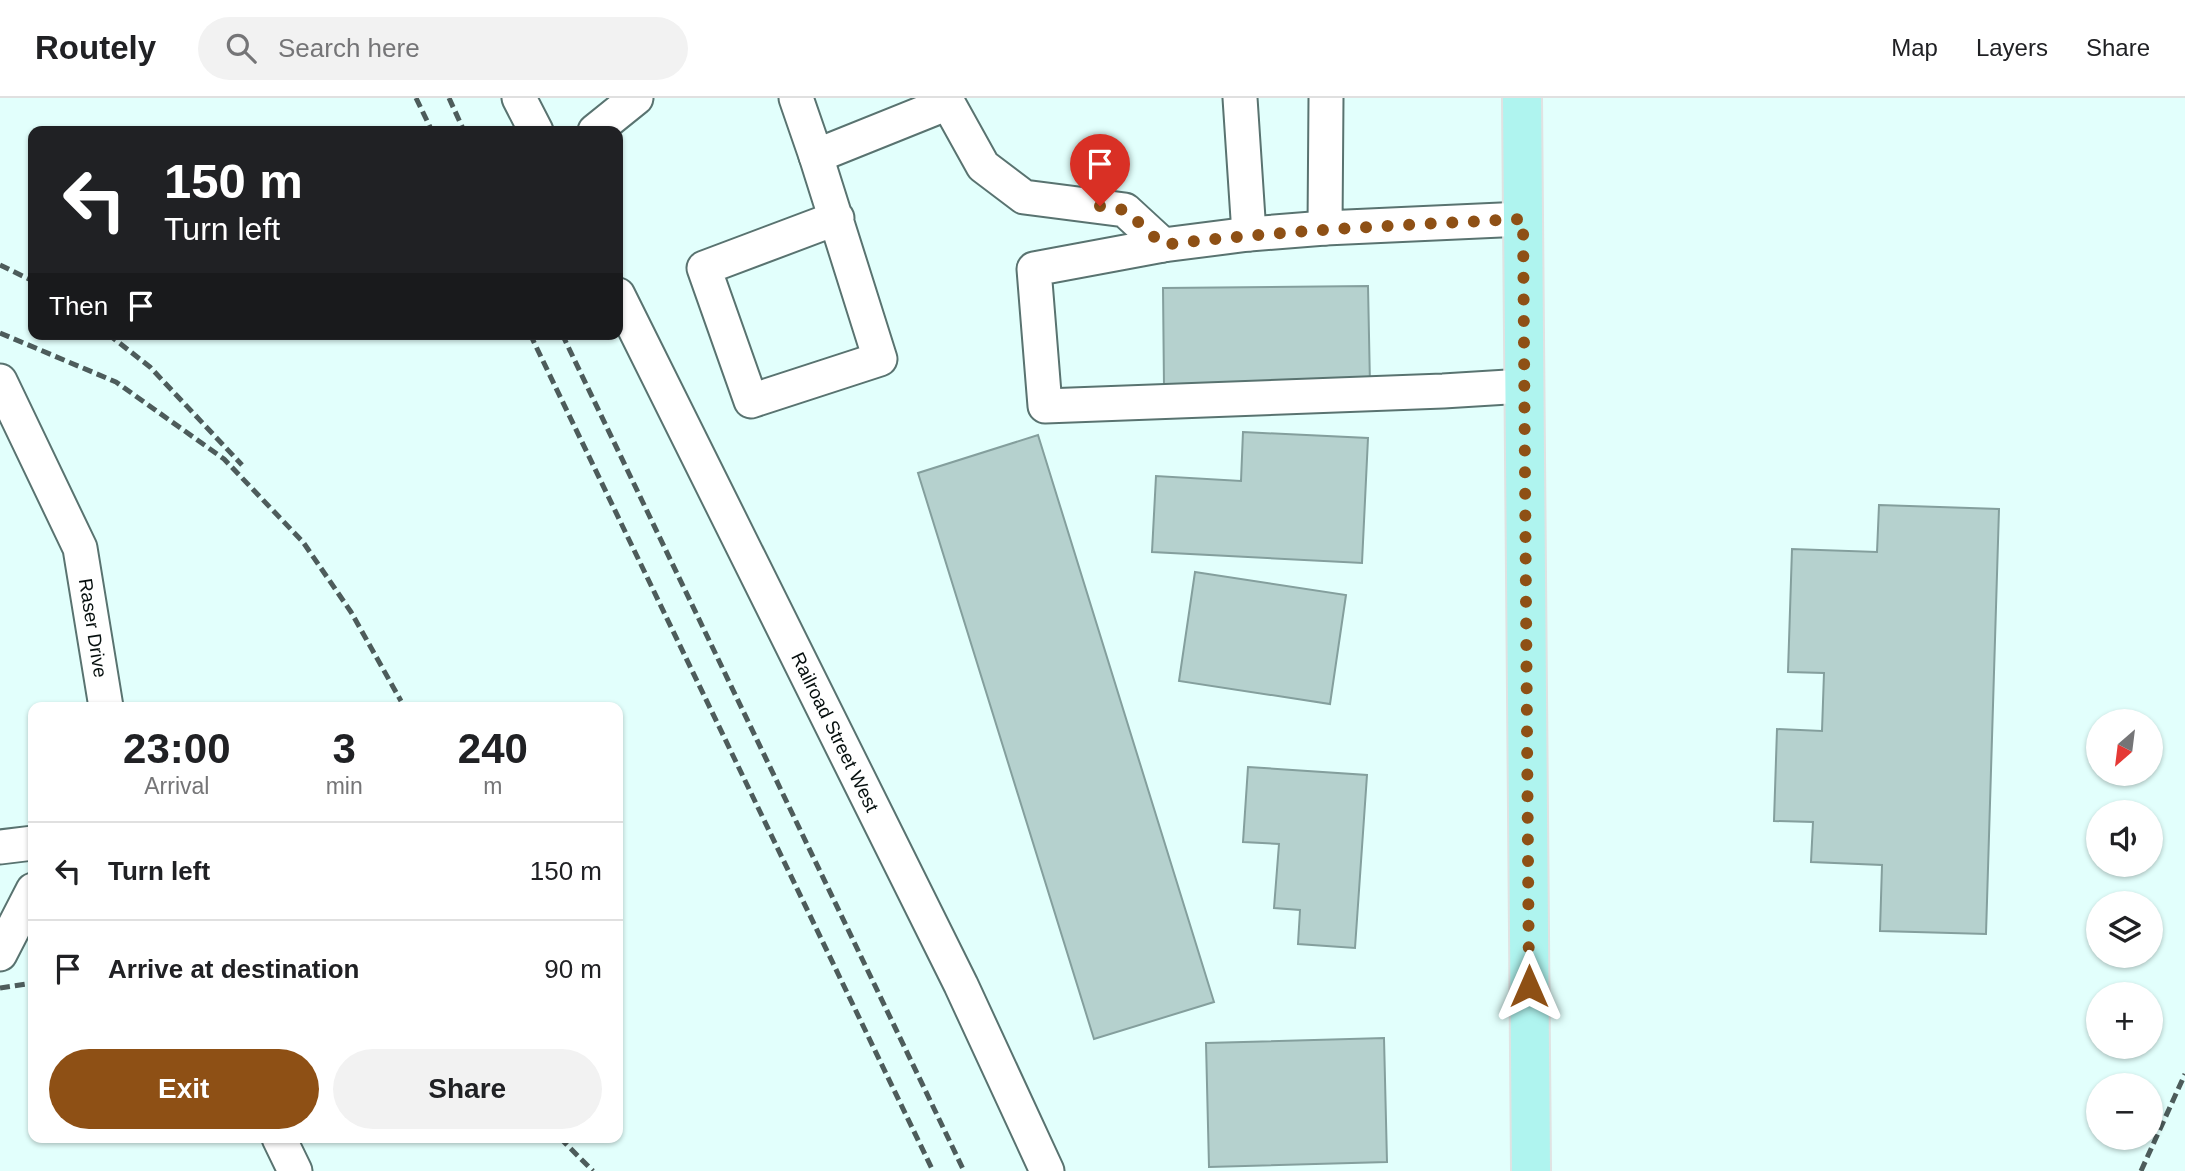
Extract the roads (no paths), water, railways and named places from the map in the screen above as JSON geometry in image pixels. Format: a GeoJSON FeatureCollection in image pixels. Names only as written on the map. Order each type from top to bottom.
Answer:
{"type":"FeatureCollection","features":[{"type":"Feature","properties":{"kind":"main road"},"geometry":{"type":"LineString","coordinates":[[1522,98],[1531,1171]]}},
{"type":"Feature","properties":{"kind":"street"},"geometry":{"type":"LineString","coordinates":[[519,98],[533,126]]}},
{"type":"Feature","properties":{"kind":"street"},"geometry":{"type":"LineString","coordinates":[[601,126],[636,98]]}},
{"type":"Feature","properties":{"kind":"street"},"geometry":{"type":"LineString","coordinates":[[796,98],[837,218],[880,359],[751,401],[704,268],[837,218]]}},
{"type":"Feature","properties":{"kind":"street"},"geometry":{"type":"LineString","coordinates":[[1240,98],[1249,234]]}},
{"type":"Feature","properties":{"kind":"street"},"geometry":{"type":"LineString","coordinates":[[1325,228],[1326,98]]}},
{"type":"Feature","properties":{"kind":"street"},"geometry":{"type":"LineString","coordinates":[[816,156],[954,100],[983,166],[1024,197],[1125,210],[1163,245]]}},
{"type":"Feature","properties":{"kind":"street"},"geometry":{"type":"LineString","coordinates":[[1523,219],[1249,234],[1163,245],[1034,269],[1045,406],[1524,386]]}},
{"type":"Feature","properties":{"kind":"street","name":"Railroad Street West"},"geometry":{"type":"LineString","coordinates":[[623,305],[961,985],[1047,1171]]}},
{"type":"Feature","properties":{"kind":"street","name":"Raser Drive"},"geometry":{"type":"LineString","coordinates":[[0,381],[80,548],[105,702]]}},
{"type":"Feature","properties":{"kind":"street"},"geometry":{"type":"LineString","coordinates":[[0,435],[35,455]]}},
{"type":"Feature","properties":{"kind":"street"},"geometry":{"type":"LineString","coordinates":[[0,847],[28,844]]}},
{"type":"Feature","properties":{"kind":"street"},"geometry":{"type":"LineString","coordinates":[[0,954],[28,900]]}},
{"type":"Feature","properties":{"kind":"street"},"geometry":{"type":"LineString","coordinates":[[281,1143],[295,1171]]}},
{"type":"Feature","properties":{"kind":"railway"},"geometry":{"type":"LineString","coordinates":[[416,98],[430,126]]}},
{"type":"Feature","properties":{"kind":"railway"},"geometry":{"type":"LineString","coordinates":[[449,98],[462,126]]}},
{"type":"Feature","properties":{"kind":"railway"},"geometry":{"type":"LineString","coordinates":[[0,265],[28,279]]}},
{"type":"Feature","properties":{"kind":"railway"},"geometry":{"type":"LineString","coordinates":[[0,333],[116,382],[224,459],[303,542],[351,612],[401,701]]}},
{"type":"Feature","properties":{"kind":"railway"},"geometry":{"type":"LineString","coordinates":[[116,340],[150,367],[242,465]]}},
{"type":"Feature","properties":{"kind":"railway"},"geometry":{"type":"LineString","coordinates":[[533,340],[933,1171]]}},
{"type":"Feature","properties":{"kind":"railway"},"geometry":{"type":"LineString","coordinates":[[565,340],[964,1171]]}},
{"type":"Feature","properties":{"kind":"railway"},"geometry":{"type":"LineString","coordinates":[[0,988],[28,984]]}},
{"type":"Feature","properties":{"kind":"railway"},"geometry":{"type":"LineString","coordinates":[[2141,1171],[2185,1074]]}},
{"type":"Feature","properties":{"kind":"railway"},"geometry":{"type":"LineString","coordinates":[[565,1143],[593,1171]]}}]}
